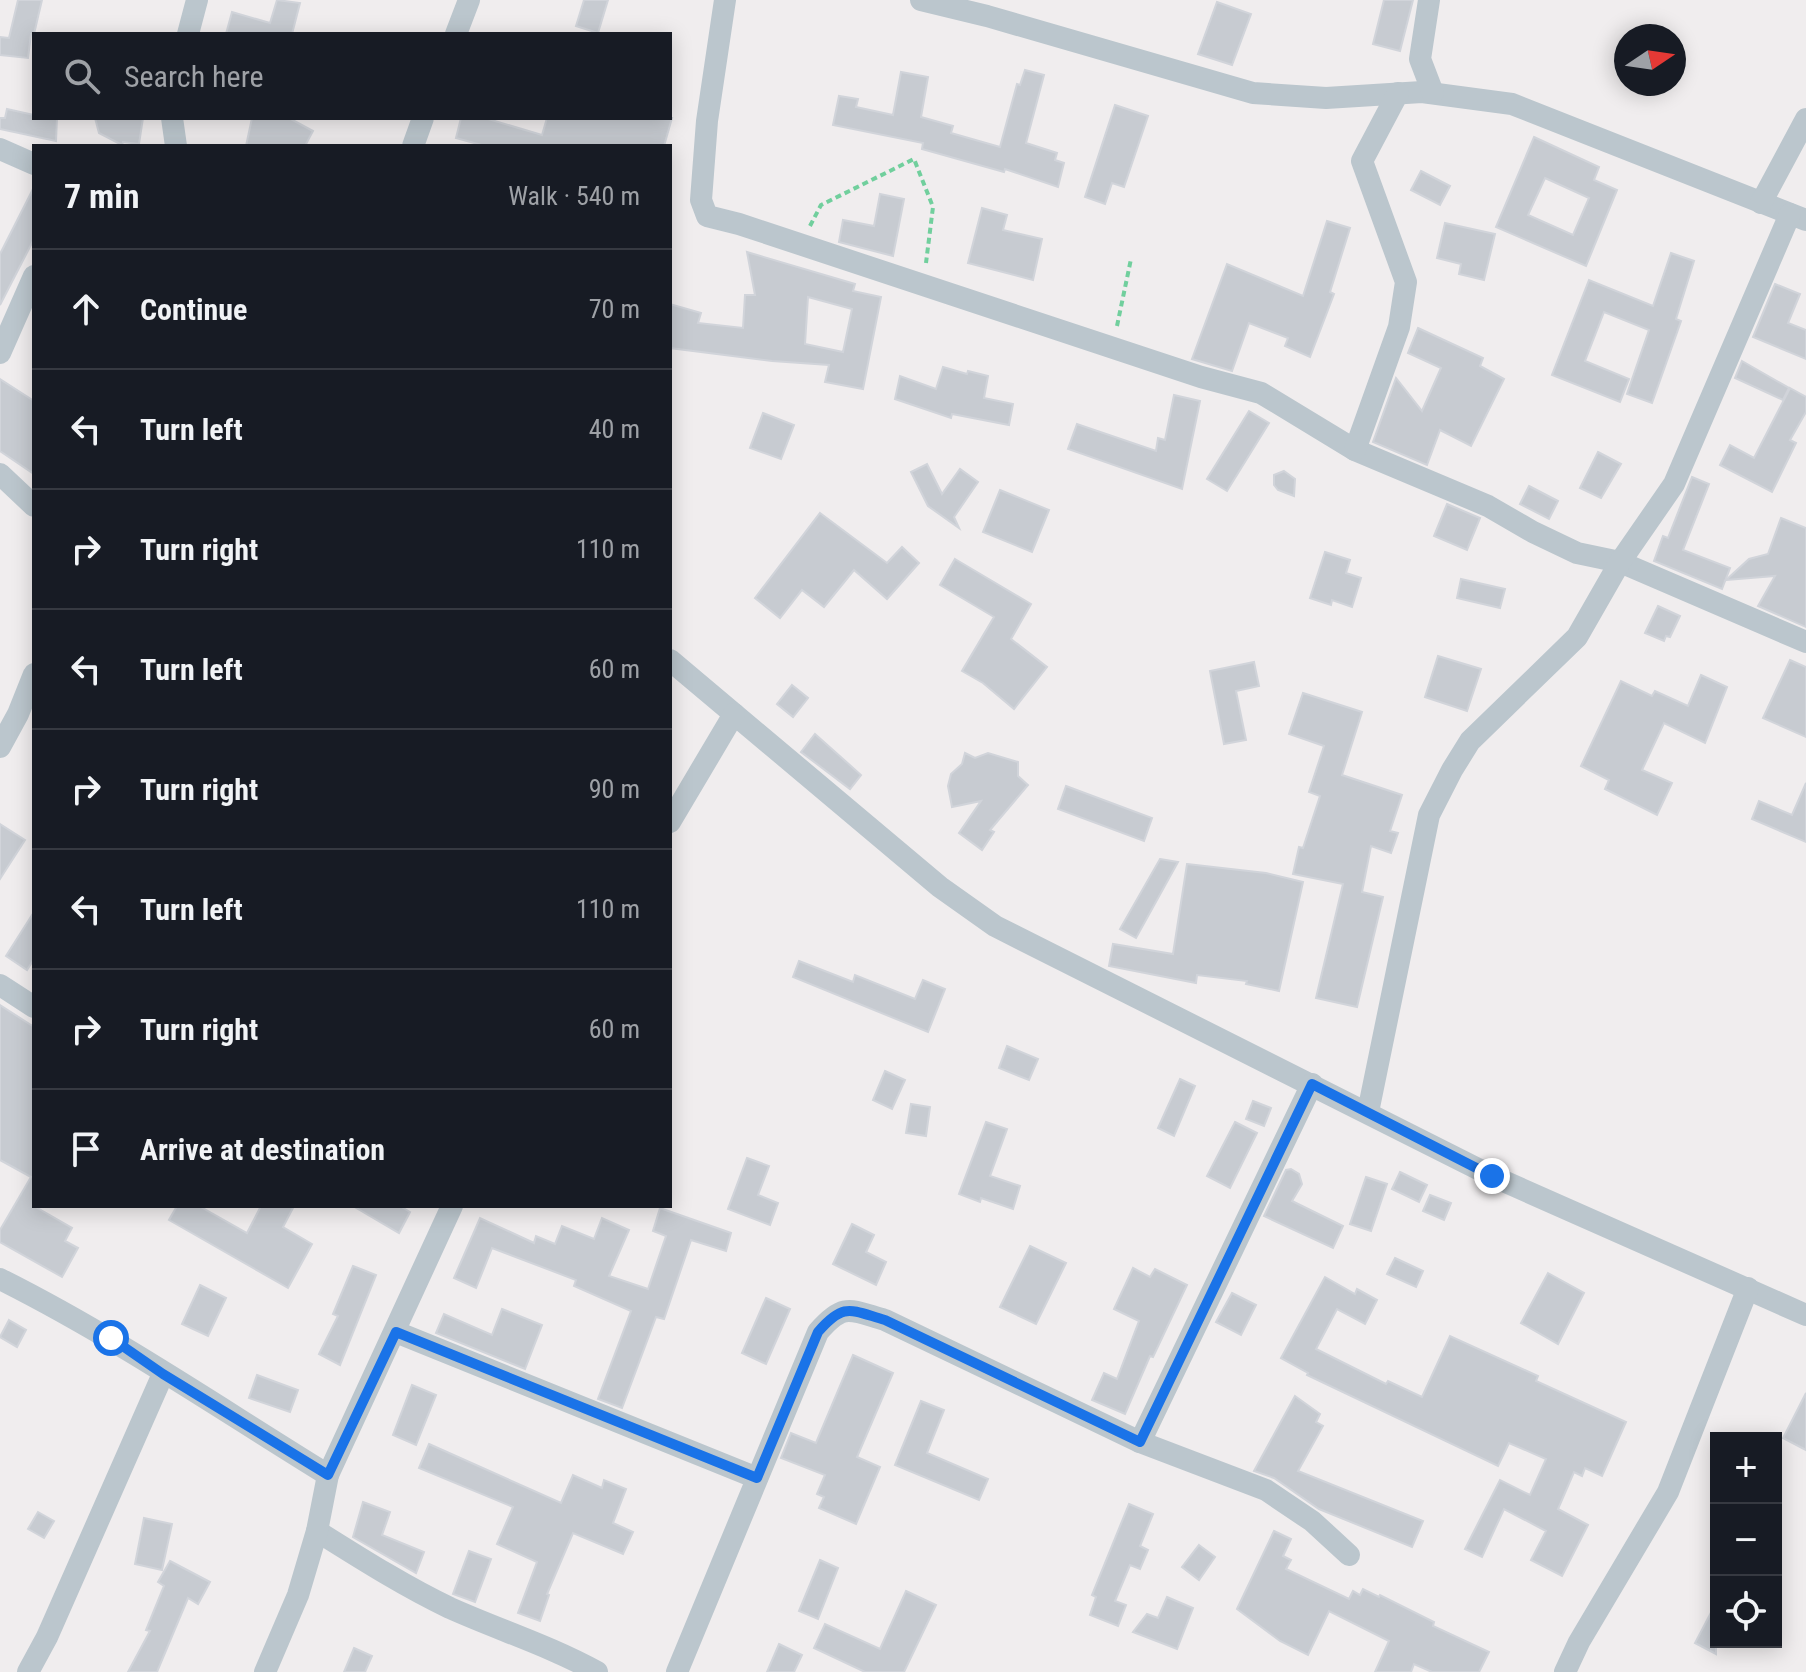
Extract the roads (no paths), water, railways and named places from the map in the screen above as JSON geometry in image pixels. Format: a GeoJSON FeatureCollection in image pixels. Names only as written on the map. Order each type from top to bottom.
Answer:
{"type":"FeatureCollection","features":[{"type":"Feature","properties":{"kind":"street"},"geometry":{"type":"LineString","coordinates":[[189,32],[197,0]]}},
{"type":"Feature","properties":{"kind":"street"},"geometry":{"type":"LineString","coordinates":[[457,32],[469,0]]}},
{"type":"Feature","properties":{"kind":"street"},"geometry":{"type":"LineString","coordinates":[[725,0],[707,121],[701,200],[707,216],[801,244],[1201,377],[1261,393],[1355,450],[1488,506],[1577,553],[1620,562],[1806,642]]}},
{"type":"Feature","properties":{"kind":"street"},"geometry":{"type":"LineString","coordinates":[[921,0],[1253,93],[1326,98],[1433,93],[1512,104],[1798,217],[1674,484],[1620,562],[1577,637],[1470,741],[1429,815],[1368,1112]]}},
{"type":"Feature","properties":{"kind":"street"},"geometry":{"type":"LineString","coordinates":[[1429,0],[1420,59],[1433,93]]}},
{"type":"Feature","properties":{"kind":"street"},"geometry":{"type":"LineString","coordinates":[[1355,450],[1399,327],[1406,282],[1362,161],[1398,93]]}},
{"type":"Feature","properties":{"kind":"street"},"geometry":{"type":"LineString","coordinates":[[1761,203],[1806,119]]}},
{"type":"Feature","properties":{"kind":"street"},"geometry":{"type":"LineString","coordinates":[[172,120],[176,144]]}},
{"type":"Feature","properties":{"kind":"street"},"geometry":{"type":"LineString","coordinates":[[414,144],[422,120]]}},
{"type":"Feature","properties":{"kind":"street"},"geometry":{"type":"LineString","coordinates":[[0,149],[32,163]]}},
{"type":"Feature","properties":{"kind":"street"},"geometry":{"type":"LineString","coordinates":[[0,353],[32,281]]}},
{"type":"Feature","properties":{"kind":"street"},"geometry":{"type":"LineString","coordinates":[[0,474],[32,504]]}},
{"type":"Feature","properties":{"kind":"street"},"geometry":{"type":"LineString","coordinates":[[672,662],[940,887],[995,926],[1492,1176],[1806,1315]]}},
{"type":"Feature","properties":{"kind":"street"},"geometry":{"type":"LineString","coordinates":[[0,747],[32,679]]}},
{"type":"Feature","properties":{"kind":"street"},"geometry":{"type":"LineString","coordinates":[[672,819],[734,714]]}},
{"type":"Feature","properties":{"kind":"street"},"geometry":{"type":"LineString","coordinates":[[0,985],[32,1006]]}},
{"type":"Feature","properties":{"kind":"street"},"geometry":{"type":"LineString","coordinates":[[1140,1442],[1312,1084]]}},
{"type":"Feature","properties":{"kind":"street"},"geometry":{"type":"LineString","coordinates":[[265,1672],[298,1595],[317,1531],[328,1475],[451,1208]]}},
{"type":"Feature","properties":{"kind":"street"},"geometry":{"type":"LineString","coordinates":[[0,1279],[111,1338],[163,1374],[328,1475]]}},
{"type":"Feature","properties":{"kind":"street"},"geometry":{"type":"LineString","coordinates":[[1565,1672],[1579,1642],[1668,1492],[1748,1288]]}},
{"type":"Feature","properties":{"kind":"street"},"geometry":{"type":"LineString","coordinates":[[677,1672],[818,1332],[833,1314],[849,1309],[885,1320],[1140,1442],[1266,1490],[1312,1521],[1349,1555]]}},
{"type":"Feature","properties":{"kind":"street"},"geometry":{"type":"LineString","coordinates":[[396,1332],[757,1478]]}},
{"type":"Feature","properties":{"kind":"street"},"geometry":{"type":"LineString","coordinates":[[28,1672],[47,1637],[163,1374]]}},
{"type":"Feature","properties":{"kind":"street"},"geometry":{"type":"LineString","coordinates":[[317,1531],[450,1607],[527,1638],[597,1672]]}}]}
